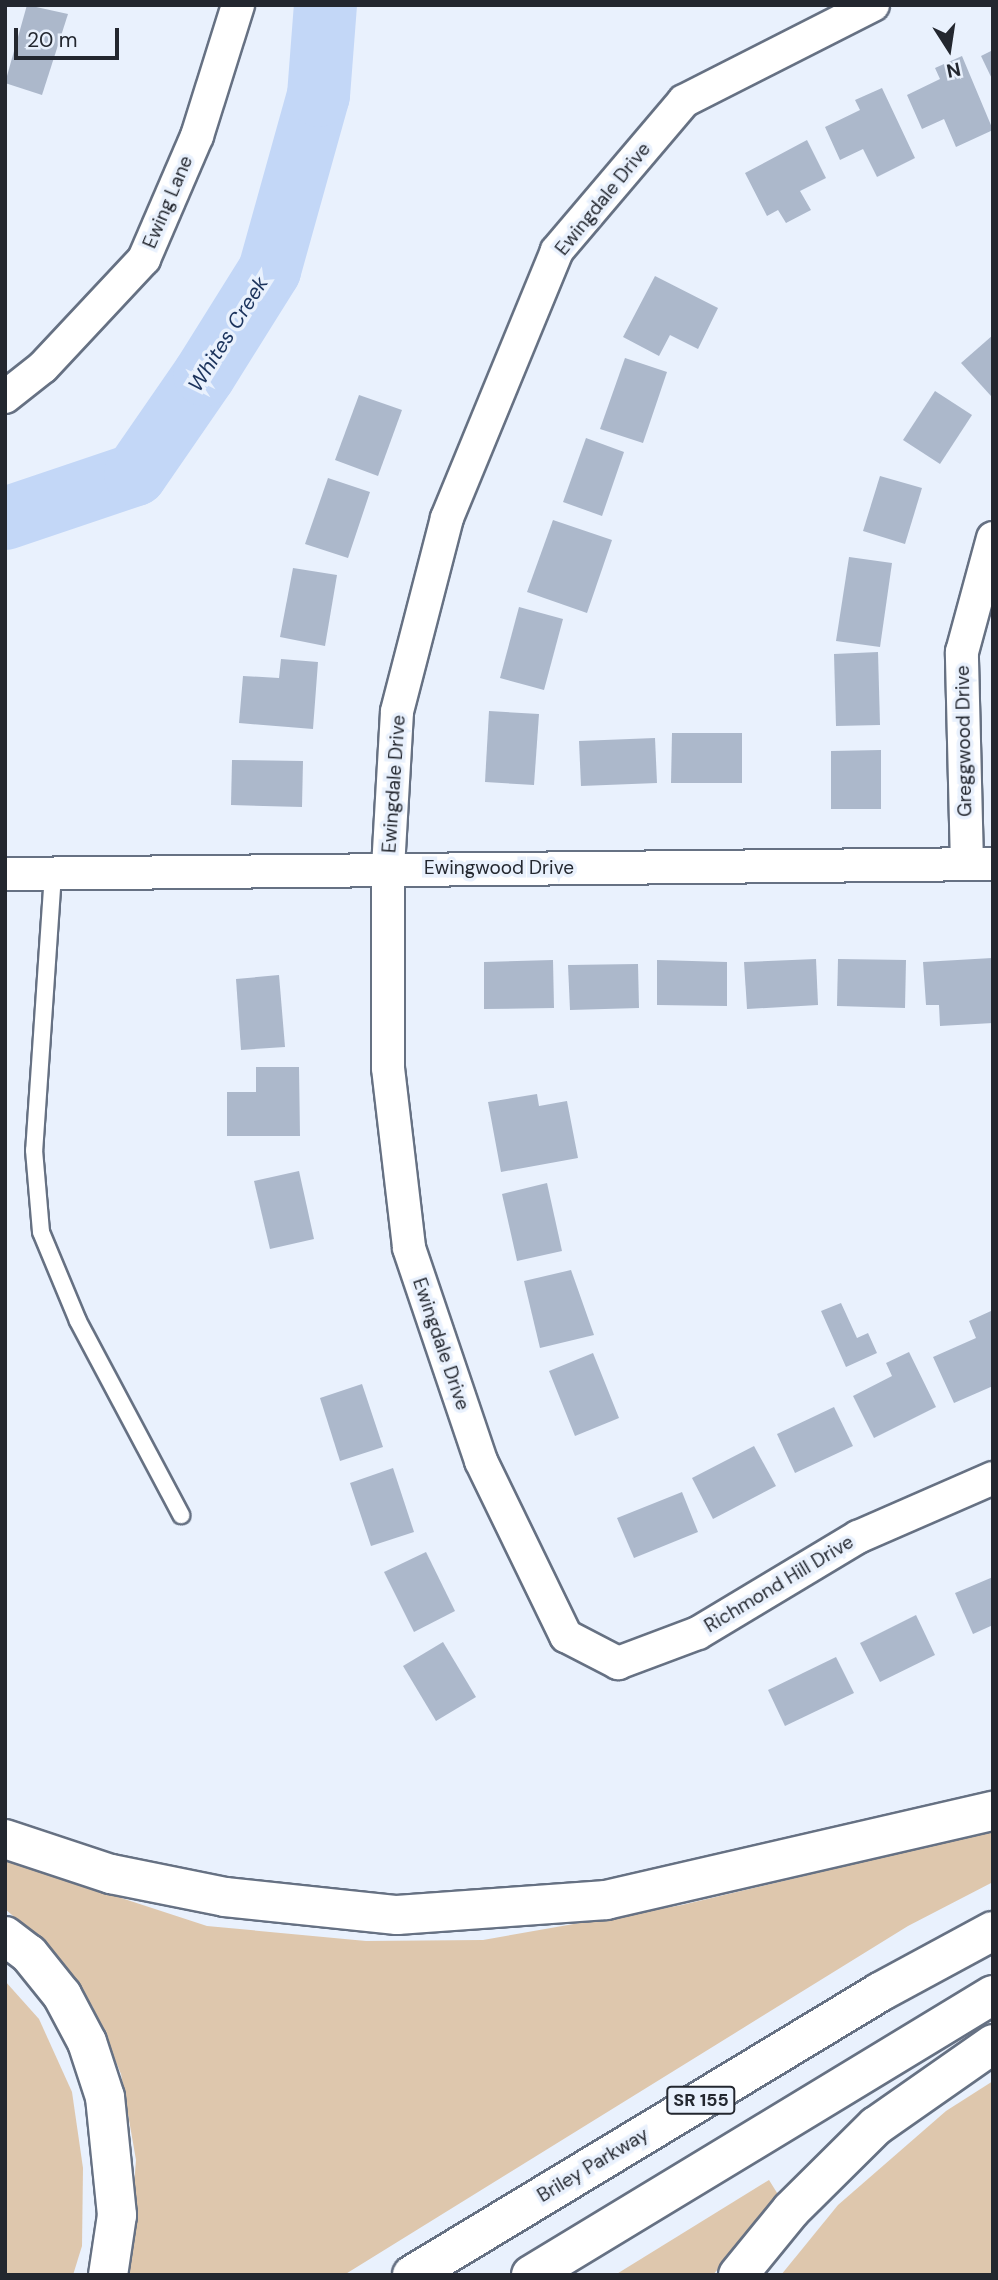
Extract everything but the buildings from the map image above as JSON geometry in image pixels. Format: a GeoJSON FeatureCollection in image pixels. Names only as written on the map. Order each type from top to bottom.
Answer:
{"type":"FeatureCollection","features":[{"type":"Feature","properties":{"kind":"highway"},"geometry":{"type":"LineString","coordinates":[[5,1839],[111,1874],[225,1897],[314,1910],[410,1915],[606,1900],[993,1811]]}},
{"type":"Feature","properties":{"kind":"highway","name":"Briley Parkway"},"geometry":{"type":"LineString","coordinates":[[412,2275],[880,1992],[993,1931]]}},
{"type":"Feature","properties":{"kind":"highway"},"geometry":{"type":"LineString","coordinates":[[5,1936],[29,1954],[62,1995],[86,2042],[105,2097],[117,2215],[108,2275]]}},
{"type":"Feature","properties":{"kind":"highway"},"geometry":{"type":"LineString","coordinates":[[531,2275],[993,1995]]}},
{"type":"Feature","properties":{"kind":"highway"},"geometry":{"type":"LineString","coordinates":[[738,2275],[791,2210],[876,2126],[993,2043]]}},
{"type":"Feature","properties":{"kind":"street","name":"Ewing Lane"},"geometry":{"type":"LineString","coordinates":[[5,397],[43,367],[144,259],[197,136],[238,5]]}},
{"type":"Feature","properties":{"kind":"street","name":"Ewingdale Drive"},"geometry":{"type":"LineString","coordinates":[[566,1636],[481,1461],[408,1248],[388,1068],[388,869],[397,712],[447,518],[557,251],[684,102],[873,5]]}},
{"type":"Feature","properties":{"kind":"street","name":"Greggwood Drive"},"geometry":{"type":"LineString","coordinates":[[980,864],[962,652],[993,538]]}},
{"type":"Feature","properties":{"kind":"street","name":"Ewingwood Drive"},"geometry":{"type":"LineString","coordinates":[[5,874],[980,864]]}},
{"type":"Feature","properties":{"kind":"street","name":"Richmond Hill Drive"},"geometry":{"type":"LineString","coordinates":[[566,1636],[618,1663],[698,1633],[858,1537],[993,1478]]}},
{"type":"Feature","properties":{"kind":"lane"},"geometry":{"type":"LineString","coordinates":[[53,874],[34,1150],[41,1232],[78,1321],[181,1515]]}},
{"type":"Feature","properties":{"kind":"shaded area"},"geometry":{"type":"Polygon","coordinates":[[[993,1831],[993,1882],[908,1926],[344,2275],[127,2275],[136,2160],[121,2074],[93,2007],[52,1949],[5,1909],[5,1860],[207,1926],[366,1941],[483,1940],[682,1905],[993,1831]]]}},
{"type":"Feature","properties":{"kind":"shaded area"},"geometry":{"type":"Polygon","coordinates":[[[5,1981],[39,2019],[72,2092],[83,2168],[82,2246],[73,2275],[5,2275],[5,1981]]]}},
{"type":"Feature","properties":{"kind":"shaded area"},"geometry":{"type":"Polygon","coordinates":[[[993,2081],[993,2275],[781,2275],[838,2205],[946,2111],[993,2081]]]}},
{"type":"Feature","properties":{"kind":"shaded area"},"geometry":{"type":"Polygon","coordinates":[[[769,2180],[779,2196],[713,2275],[615,2275],[769,2180]]]}},
{"type":"Feature","properties":{"kind":"waterway","name":"Whites Creek"},"geometry":{"type":"LineString","coordinates":[[5,518],[135,474],[204,374],[269,270],[318,95],[325,5]]}}]}
